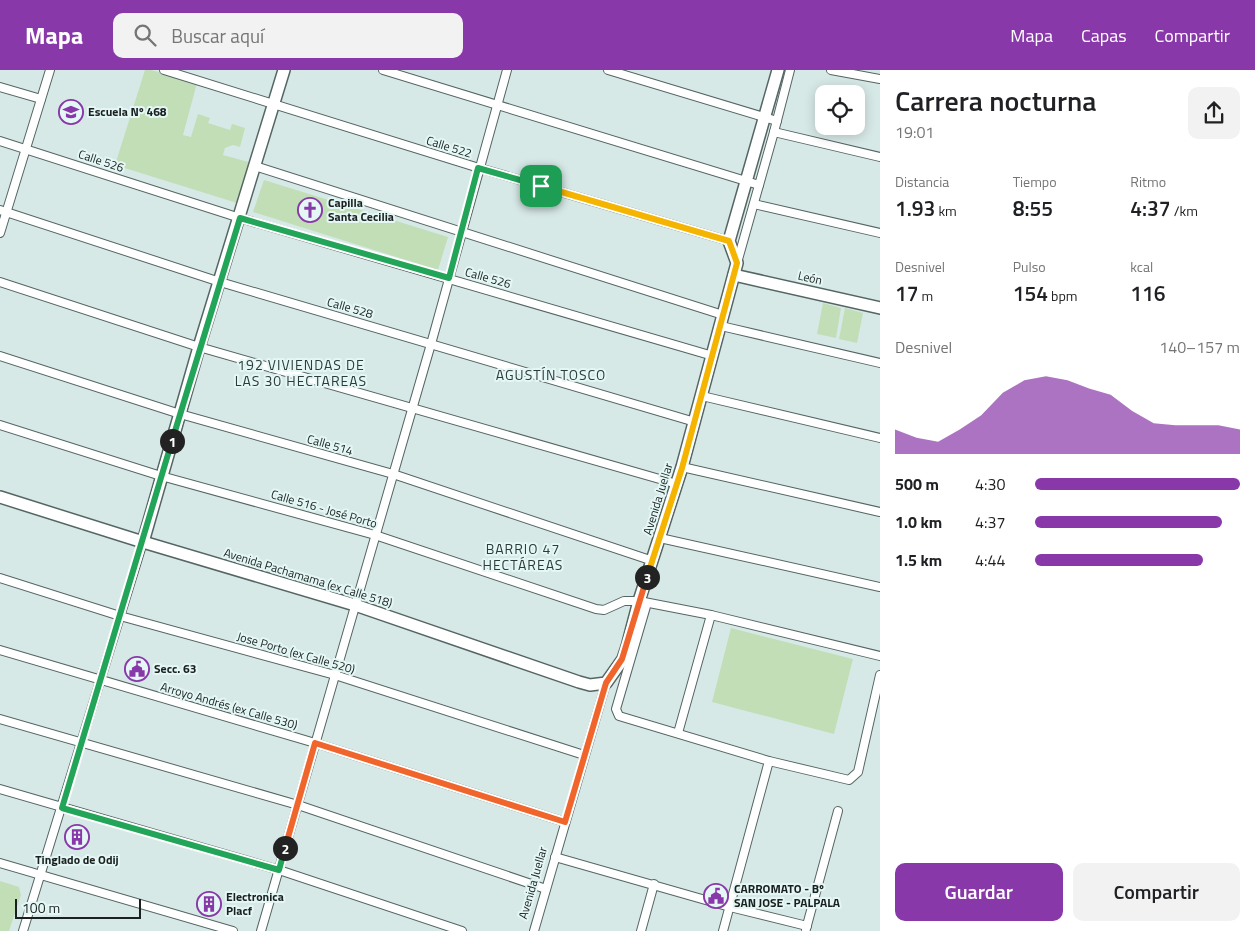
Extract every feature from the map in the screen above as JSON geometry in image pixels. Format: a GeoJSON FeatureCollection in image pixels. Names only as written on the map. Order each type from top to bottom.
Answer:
{"type":"FeatureCollection","features":[{"type":"Feature","properties":{"kind":"street"},"geometry":{"type":"LineString","coordinates":[[0,233],[3,211],[26,149],[50,70]]}},
{"type":"Feature","properties":{"kind":"street","name":"Calle 522"},"geometry":{"type":"LineString","coordinates":[[164,70],[478,168],[729,241]]}},
{"type":"Feature","properties":{"kind":"street"},"geometry":{"type":"LineString","coordinates":[[23,931],[101,681],[284,70]]}},
{"type":"Feature","properties":{"kind":"street"},"geometry":{"type":"LineString","coordinates":[[383,70],[759,185]]}},
{"type":"Feature","properties":{"kind":"street"},"geometry":{"type":"LineString","coordinates":[[261,931],[431,344],[478,168],[498,106],[507,70]]}},
{"type":"Feature","properties":{"kind":"street"},"geometry":{"type":"LineString","coordinates":[[608,70],[777,121]]}},
{"type":"Feature","properties":{"kind":"street"},"geometry":{"type":"LineString","coordinates":[[737,263],[729,241],[778,70]]}},
{"type":"Feature","properties":{"kind":"street"},"geometry":{"type":"LineString","coordinates":[[737,263],[790,70]]}},
{"type":"Feature","properties":{"kind":"street"},"geometry":{"type":"LineString","coordinates":[[831,70],[880,79]]}},
{"type":"Feature","properties":{"kind":"street"},"geometry":{"type":"LineString","coordinates":[[0,87],[41,99]]}},
{"type":"Feature","properties":{"kind":"street"},"geometry":{"type":"LineString","coordinates":[[774,132],[880,157]]}},
{"type":"Feature","properties":{"kind":"street","name":"Calle 526"},"geometry":{"type":"LineString","coordinates":[[0,141],[240,218],[713,356]]}},
{"type":"Feature","properties":{"kind":"street"},"geometry":{"type":"LineString","coordinates":[[256,166],[462,231],[722,321],[880,363]]}},
{"type":"Feature","properties":{"kind":"street"},"geometry":{"type":"LineString","coordinates":[[754,204],[880,233]]}},
{"type":"Feature","properties":{"kind":"street","name":"Calle 528"},"geometry":{"type":"LineString","coordinates":[[3,211],[220,282],[695,422]]}},
{"type":"Feature","properties":{"kind":"street","name":"Avenida Juellar"},"geometry":{"type":"LineString","coordinates":[[534,931],[606,683],[622,659],[643,602],[653,561],[695,422],[737,263]]}},
{"type":"Feature","properties":{"kind":"street","name":"León"},"geometry":{"type":"LineString","coordinates":[[734,275],[880,308]]}},
{"type":"Feature","properties":{"kind":"street"},"geometry":{"type":"LineString","coordinates":[[0,282],[200,347],[677,484]]}},
{"type":"Feature","properties":{"kind":"street","name":"Calle 514"},"geometry":{"type":"LineString","coordinates":[[0,356],[180,414],[393,474],[653,561]]}},
{"type":"Feature","properties":{"kind":"street"},"geometry":{"type":"LineString","coordinates":[[702,396],[880,438]]}},
{"type":"Feature","properties":{"kind":"street","name":"Calle 516 - José Porto"},"geometry":{"type":"LineString","coordinates":[[0,425],[161,476],[375,535],[596,609],[604,610],[624,601],[643,602],[880,656]]}},
{"type":"Feature","properties":{"kind":"street"},"geometry":{"type":"LineString","coordinates":[[682,468],[880,512]]}},
{"type":"Feature","properties":{"kind":"street","name":"Avenida Pachamama (ex Calle 518)"},"geometry":{"type":"LineString","coordinates":[[0,497],[355,605],[578,682],[590,685],[606,683]]}},
{"type":"Feature","properties":{"kind":"street"},"geometry":{"type":"LineString","coordinates":[[660,538],[880,587]]}},
{"type":"Feature","properties":{"kind":"street","name":"Jose Porto (ex Calle 520)"},"geometry":{"type":"LineString","coordinates":[[0,578],[120,616],[335,675],[584,755]]}},
{"type":"Feature","properties":{"kind":"street"},"geometry":{"type":"LineString","coordinates":[[643,602],[616,709],[619,716],[769,760],[849,780],[858,772],[880,675]]}},
{"type":"Feature","properties":{"kind":"street"},"geometry":{"type":"LineString","coordinates":[[678,733],[711,616]]}},
{"type":"Feature","properties":{"kind":"street","name":"Arroyo Andrés (ex Calle 530)"},"geometry":{"type":"LineString","coordinates":[[0,650],[315,743],[565,822]]}},
{"type":"Feature","properties":{"kind":"street"},"geometry":{"type":"LineString","coordinates":[[0,719],[298,805],[546,889]]}},
{"type":"Feature","properties":{"kind":"street"},"geometry":{"type":"LineString","coordinates":[[723,931],[769,760]]}},
{"type":"Feature","properties":{"kind":"street"},"geometry":{"type":"LineString","coordinates":[[0,789],[279,870],[462,931]]}},
{"type":"Feature","properties":{"kind":"street"},"geometry":{"type":"LineString","coordinates":[[555,857],[807,929],[838,811]]}},
{"type":"Feature","properties":{"kind":"street"},"geometry":{"type":"LineString","coordinates":[[0,863],[233,931]]}},
{"type":"Feature","properties":{"kind":"street"},"geometry":{"type":"LineString","coordinates":[[641,931],[654,884]]}},
{"type":"Feature","properties":{"kind":"green space"},"geometry":{"type":"Polygon","coordinates":[[[145,70],[197,83],[183,135],[191,137],[198,114],[210,118],[208,123],[230,130],[232,124],[245,128],[240,147],[233,145],[225,148],[223,155],[252,163],[241,197],[237,203],[115,165],[145,70]]]}},
{"type":"Feature","properties":{"kind":"green space"},"geometry":{"type":"Polygon","coordinates":[[[264,180],[448,237],[438,270],[253,212],[264,180]]]}},
{"type":"Feature","properties":{"kind":"green space"},"geometry":{"type":"Polygon","coordinates":[[[823,303],[841,308],[836,338],[817,334],[823,303]]]}},
{"type":"Feature","properties":{"kind":"green space"},"geometry":{"type":"Polygon","coordinates":[[[845,308],[863,313],[857,343],[839,339],[845,308]]]}},
{"type":"Feature","properties":{"kind":"green space"},"geometry":{"type":"Polygon","coordinates":[[[731,628],[853,659],[834,734],[712,702],[731,628]]]}},
{"type":"Feature","properties":{"kind":"green space"},"geometry":{"type":"Polygon","coordinates":[[[0,881],[19,887],[21,895],[9,931],[0,931],[0,881]]]}},
{"type":"Feature","properties":{"kind":"place","name":"Escuela Nº 468"},"geometry":{"type":"Point","coordinates":[71,112]}},
{"type":"Feature","properties":{"kind":"place","name":"Capilla Santa Cecilia"},"geometry":{"type":"Point","coordinates":[310,210]}},
{"type":"Feature","properties":{"kind":"place","name":"Secc. 63"},"geometry":{"type":"Point","coordinates":[137,669]}},
{"type":"Feature","properties":{"kind":"place","name":"Tinglado de Odij"},"geometry":{"type":"Point","coordinates":[77,837]}},
{"type":"Feature","properties":{"kind":"place","name":"CARROMATO - Bº SAN JOSE - PALPALA"},"geometry":{"type":"Point","coordinates":[716,896]}},
{"type":"Feature","properties":{"kind":"place","name":"Electronica Placf"},"geometry":{"type":"Point","coordinates":[209,904]}},
{"type":"Feature","properties":{"kind":"district","name":"192 VIVIENDAS DE LAS 30 HECTAREAS"},"geometry":{"type":"Point","coordinates":[301,374]}},
{"type":"Feature","properties":{"kind":"district","name":"AGUSTÍN TOSCO"},"geometry":{"type":"Point","coordinates":[551,375]}},
{"type":"Feature","properties":{"kind":"district","name":"BARRIO 47 HECTÁREAS"},"geometry":{"type":"Point","coordinates":[523,558]}},
{"type":"Feature","properties":{"kind":"route"},"geometry":{"type":"LineString","coordinates":[[478,168],[541,186],[729,241],[737,263],[682,468],[639,602],[627,647],[622,659],[606,683],[565,822],[315,743],[279,870],[62,808],[240,218],[449,278],[478,168]]}}]}
